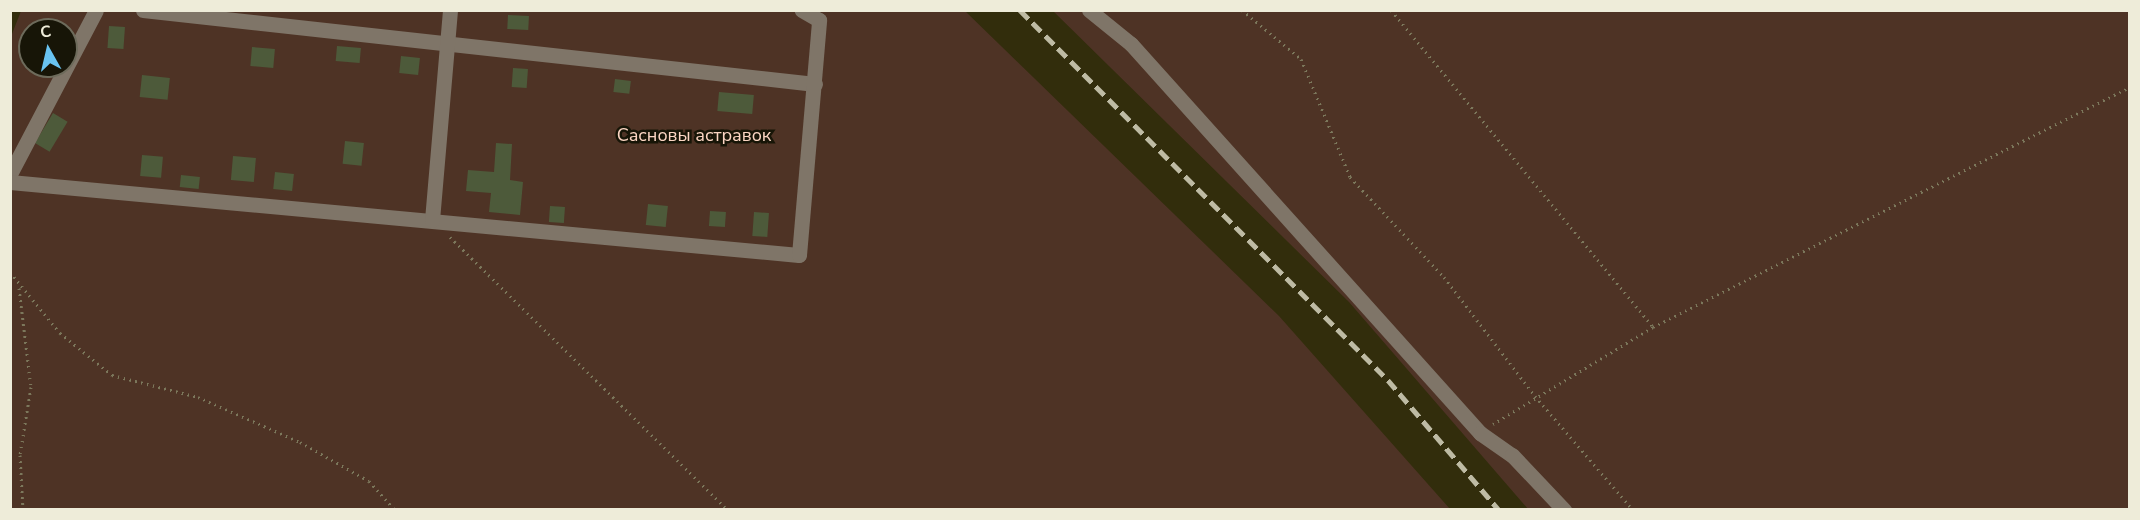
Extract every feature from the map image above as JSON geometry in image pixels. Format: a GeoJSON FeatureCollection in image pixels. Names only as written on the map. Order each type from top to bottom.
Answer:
{"type":"FeatureCollection","features":[{"type":"Feature","properties":{"kind":"street"},"geometry":{"type":"LineString","coordinates":[[10,174],[96,10]]}},
{"type":"Feature","properties":{"kind":"street"},"geometry":{"type":"LineString","coordinates":[[143,10],[815,84]]}},
{"type":"Feature","properties":{"kind":"street"},"geometry":{"type":"LineString","coordinates":[[432,220],[450,10]]}},
{"type":"Feature","properties":{"kind":"street"},"geometry":{"type":"LineString","coordinates":[[10,182],[800,255],[819,20],[802,10]]}},
{"type":"Feature","properties":{"kind":"street"},"geometry":{"type":"LineString","coordinates":[[1089,10],[1131,44],[1480,433],[1512,455],[1564,510]]}},
{"type":"Feature","properties":{"kind":"path"},"geometry":{"type":"LineString","coordinates":[[1037,10],[1061,10]]}},
{"type":"Feature","properties":{"kind":"path"},"geometry":{"type":"LineString","coordinates":[[1242,10],[1301,60],[1350,177],[1444,277],[1535,396],[1633,510]]}},
{"type":"Feature","properties":{"kind":"path"},"geometry":{"type":"LineString","coordinates":[[1391,10],[1653,327]]}},
{"type":"Feature","properties":{"kind":"path"},"geometry":{"type":"LineString","coordinates":[[1480,433],[1535,396],[1653,327],[2130,87]]}},
{"type":"Feature","properties":{"kind":"path"},"geometry":{"type":"LineString","coordinates":[[432,220],[728,510]]}},
{"type":"Feature","properties":{"kind":"path"},"geometry":{"type":"LineString","coordinates":[[10,272],[19,286],[60,333],[112,375],[198,397],[300,442],[369,481],[395,510]]}},
{"type":"Feature","properties":{"kind":"path"},"geometry":{"type":"LineString","coordinates":[[19,286],[31,387],[20,455],[23,510]]}},
{"type":"Feature","properties":{"kind":"green space","name":"Сасновы астравок"},"geometry":{"type":"Polygon","coordinates":[[[964,10],[1279,316],[1450,509],[11,510],[10,39],[18,19],[18,78],[78,78],[78,18],[18,18],[21,11],[964,10]]]}},
{"type":"Feature","properties":{"kind":"green space"},"geometry":{"type":"Polygon","coordinates":[[[1053,11],[2129,11],[2129,509],[1528,509],[1349,302],[1053,11]]]}},
{"type":"Feature","properties":{"kind":"building"},"geometry":{"type":"Polygon","coordinates":[[[508,15],[529,16],[528,30],[507,29],[508,15]]]}},
{"type":"Feature","properties":{"kind":"building"},"geometry":{"type":"Polygon","coordinates":[[[109,26],[125,27],[123,49],[107,48],[109,26]]]}},
{"type":"Feature","properties":{"kind":"building"},"geometry":{"type":"Polygon","coordinates":[[[337,46],[361,48],[360,63],[336,61],[337,46]]]}},
{"type":"Feature","properties":{"kind":"building"},"geometry":{"type":"Polygon","coordinates":[[[252,47],[275,49],[273,68],[250,66],[252,47]]]}},
{"type":"Feature","properties":{"kind":"building"},"geometry":{"type":"Polygon","coordinates":[[[401,56],[420,58],[418,75],[399,73],[401,56]]]}},
{"type":"Feature","properties":{"kind":"building"},"geometry":{"type":"Polygon","coordinates":[[[513,68],[528,69],[527,88],[512,87],[513,68]]]}},
{"type":"Feature","properties":{"kind":"building"},"geometry":{"type":"Polygon","coordinates":[[[142,75],[170,78],[168,100],[140,97],[142,75]]]}},
{"type":"Feature","properties":{"kind":"building"},"geometry":{"type":"Polygon","coordinates":[[[615,79],[631,81],[629,94],[613,92],[615,79]]]}},
{"type":"Feature","properties":{"kind":"building"},"geometry":{"type":"Polygon","coordinates":[[[719,92],[754,95],[752,114],[717,111],[719,92]]]}},
{"type":"Feature","properties":{"kind":"building"},"geometry":{"type":"Polygon","coordinates":[[[53,113],[68,122],[50,152],[35,143],[53,113]]]}},
{"type":"Feature","properties":{"kind":"building"},"geometry":{"type":"Polygon","coordinates":[[[345,141],[364,143],[361,166],[343,164],[345,141]]]}},
{"type":"Feature","properties":{"kind":"building"},"geometry":{"type":"Polygon","coordinates":[[[496,143],[512,144],[510,180],[523,182],[520,215],[489,212],[491,193],[466,191],[468,170],[494,172],[496,143]]]}},
{"type":"Feature","properties":{"kind":"building"},"geometry":{"type":"Polygon","coordinates":[[[142,155],[163,157],[161,178],[140,176],[142,155]]]}},
{"type":"Feature","properties":{"kind":"building"},"geometry":{"type":"Polygon","coordinates":[[[233,156],[256,158],[254,182],[231,180],[233,156]]]}},
{"type":"Feature","properties":{"kind":"building"},"geometry":{"type":"Polygon","coordinates":[[[275,172],[294,174],[292,191],[273,189],[275,172]]]}},
{"type":"Feature","properties":{"kind":"building"},"geometry":{"type":"Polygon","coordinates":[[[181,175],[200,177],[199,189],[180,187],[181,175]]]}},
{"type":"Feature","properties":{"kind":"building"},"geometry":{"type":"Polygon","coordinates":[[[648,204],[668,206],[666,227],[646,225],[648,204]]]}},
{"type":"Feature","properties":{"kind":"building"},"geometry":{"type":"Polygon","coordinates":[[[550,206],[565,207],[564,223],[549,222],[550,206]]]}},
{"type":"Feature","properties":{"kind":"building"},"geometry":{"type":"Polygon","coordinates":[[[710,211],[726,212],[725,227],[709,226],[710,211]]]}},
{"type":"Feature","properties":{"kind":"building"},"geometry":{"type":"Polygon","coordinates":[[[754,212],[769,213],[767,237],[752,236],[754,212]]]}},
{"type":"Feature","properties":{"kind":"railway"},"geometry":{"type":"LineString","coordinates":[[1020,10],[1388,380],[1499,510]]}}]}
